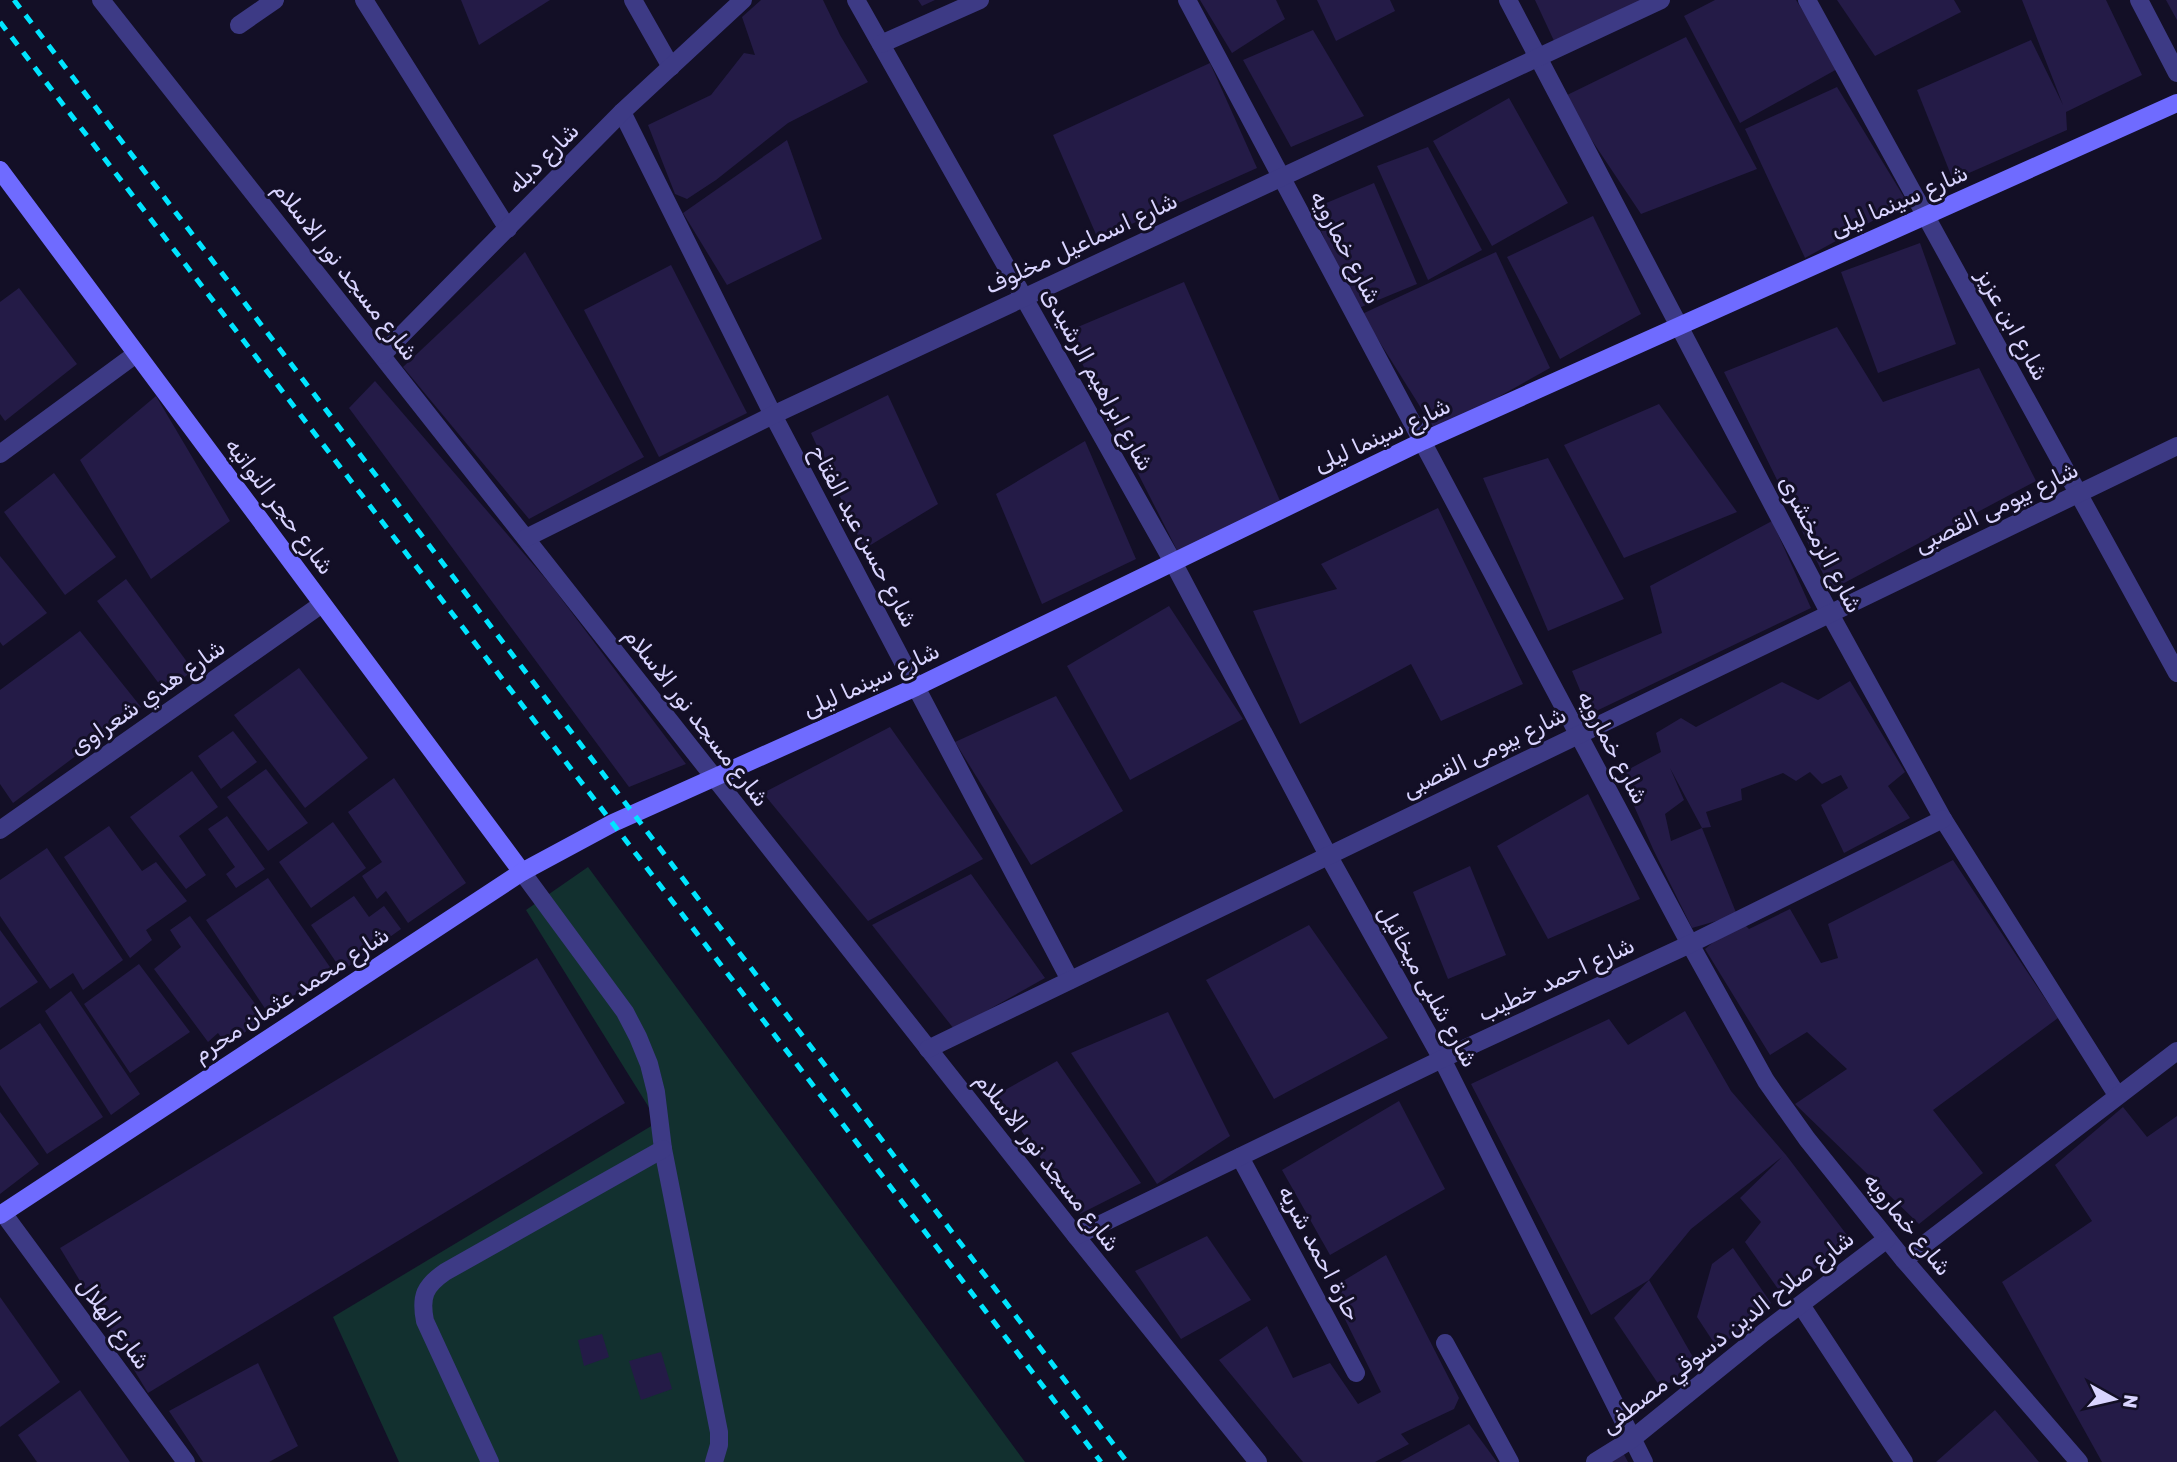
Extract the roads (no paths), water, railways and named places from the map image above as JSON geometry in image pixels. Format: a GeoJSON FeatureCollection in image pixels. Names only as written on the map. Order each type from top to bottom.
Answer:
{"type":"FeatureCollection","features":[{"type":"Feature","properties":{"kind":"street","name":"شارع مسجد نور الاسلام"},"geometry":{"type":"LineString","coordinates":[[100,0],[1076,1236],[1258,1462]]}},
{"type":"Feature","properties":{"kind":"street"},"geometry":{"type":"LineString","coordinates":[[239,25],[275,0]]}},
{"type":"Feature","properties":{"kind":"street"},"geometry":{"type":"LineString","coordinates":[[364,0],[508,229]]}},
{"type":"Feature","properties":{"kind":"street"},"geometry":{"type":"LineString","coordinates":[[633,0],[671,67]]}},
{"type":"Feature","properties":{"kind":"street","name":"شارع دبله"},"geometry":{"type":"LineString","coordinates":[[382,355],[622,112],[743,0]]}},
{"type":"Feature","properties":{"kind":"street","name":"شارع ابراهيم الرشيدى"},"geometry":{"type":"LineString","coordinates":[[856,0],[1173,562]]}},
{"type":"Feature","properties":{"kind":"street"},"geometry":{"type":"LineString","coordinates":[[881,44],[980,0]]}},
{"type":"Feature","properties":{"kind":"street","name":"شارع خمارويه"},"geometry":{"type":"LineString","coordinates":[[1187,0],[1690,944],[1766,1081],[1807,1139],[1904,1260],[2079,1462]]}},
{"type":"Feature","properties":{"kind":"street","name":"شارع الزمخشرى"},"geometry":{"type":"LineString","coordinates":[[1508,0],[1830,614],[1943,819],[2117,1095]]}},
{"type":"Feature","properties":{"kind":"street","name":"شارع اسماعيل مخلوف"},"geometry":{"type":"LineString","coordinates":[[526,538],[773,415],[1661,0]]}},
{"type":"Feature","properties":{"kind":"street","name":"شارع ابن عزيز"},"geometry":{"type":"LineString","coordinates":[[1807,0],[2177,673]]}},
{"type":"Feature","properties":{"kind":"street"},"geometry":{"type":"LineString","coordinates":[[2139,0],[2177,72]]}},
{"type":"Feature","properties":{"kind":"street","name":"شارع سينما ليلى"},"geometry":{"type":"LineString","coordinates":[[613,823],[916,687],[1423,441],[2177,103]]}},
{"type":"Feature","properties":{"kind":"street","name":"شارع حسن عبد الفتاح"},"geometry":{"type":"LineString","coordinates":[[622,112],[773,415],[1070,980]]}},
{"type":"Feature","properties":{"kind":"street","name":"شارع حجر النواتيه"},"geometry":{"type":"LineString","coordinates":[[0,170],[522,872]]}},
{"type":"Feature","properties":{"kind":"street"},"geometry":{"type":"LineString","coordinates":[[0,454],[136,354]]}},
{"type":"Feature","properties":{"kind":"street","name":"شارع بيومى القصبى"},"geometry":{"type":"LineString","coordinates":[[928,1049],[2177,446]]}},
{"type":"Feature","properties":{"kind":"street","name":"شارع شلبى ميخائيل"},"geometry":{"type":"LineString","coordinates":[[1173,562],[1328,855],[1442,1059],[1644,1462]]}},
{"type":"Feature","properties":{"kind":"street","name":"شارع هدي شعراوى"},"geometry":{"type":"LineString","coordinates":[[0,830],[322,604]]}},
{"type":"Feature","properties":{"kind":"street","name":"شارع احمد خطيب"},"geometry":{"type":"LineString","coordinates":[[1076,1236],[1442,1059],[1690,944],[1943,819]]}},
{"type":"Feature","properties":{"kind":"street","name":"شارع محمد عثمان محرم"},"geometry":{"type":"LineString","coordinates":[[1,1214],[522,872],[613,823]]}},
{"type":"Feature","properties":{"kind":"street"},"geometry":{"type":"LineString","coordinates":[[522,872],[625,1012],[649,1064],[656,1092],[663,1149],[719,1432],[719,1445],[714,1462]]}},
{"type":"Feature","properties":{"kind":"street"},"geometry":{"type":"LineString","coordinates":[[1904,1260],[2177,1051]]}},
{"type":"Feature","properties":{"kind":"street"},"geometry":{"type":"LineString","coordinates":[[490,1462],[425,1321],[423,1298],[428,1287],[445,1272],[663,1149]]}},
{"type":"Feature","properties":{"kind":"street","name":"حارة احمد شريه"},"geometry":{"type":"LineString","coordinates":[[1240,1157],[1356,1373]]}},
{"type":"Feature","properties":{"kind":"street","name":"شارع الهلال"},"geometry":{"type":"LineString","coordinates":[[1,1214],[186,1462]]}},
{"type":"Feature","properties":{"kind":"street","name":"شارع صلاح الدين دسوقي مصطفى"},"geometry":{"type":"LineString","coordinates":[[1595,1462],[1632,1439],[1888,1239]]}},
{"type":"Feature","properties":{"kind":"street"},"geometry":{"type":"LineString","coordinates":[[1801,1305],[1904,1462]]}},
{"type":"Feature","properties":{"kind":"street"},"geometry":{"type":"LineString","coordinates":[[1445,1343],[1510,1462]]}},
{"type":"Feature","properties":{"kind":"railway"},"geometry":{"type":"LineString","coordinates":[[14,0],[1127,1462]]}},
{"type":"Feature","properties":{"kind":"railway"},"geometry":{"type":"LineString","coordinates":[[0,22],[1101,1462]]}}]}
